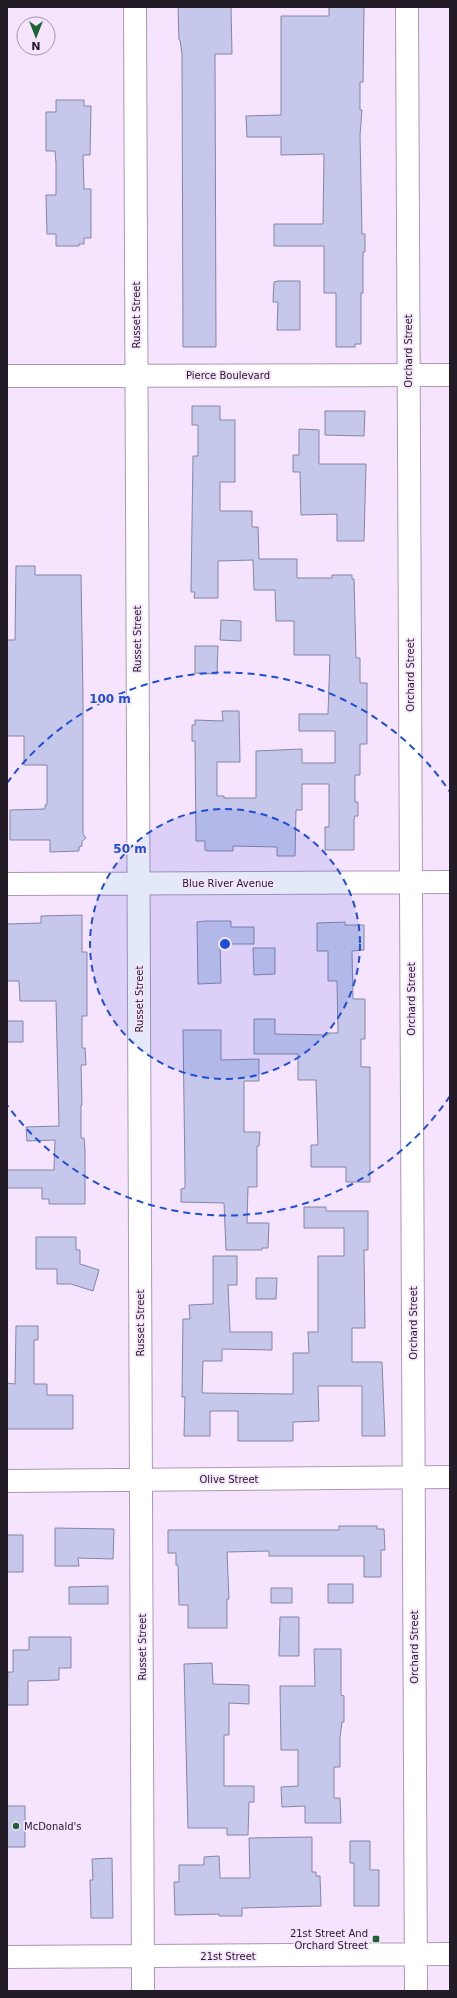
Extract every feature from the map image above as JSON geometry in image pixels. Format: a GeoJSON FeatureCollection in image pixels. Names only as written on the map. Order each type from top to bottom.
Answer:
{"type":"FeatureCollection","features":[{"type":"Feature","properties":{"kind":"street","name":"Russet Street"},"geometry":{"type":"LineString","coordinates":[[134,7],[143,1991]]}},
{"type":"Feature","properties":{"kind":"street","name":"Orchard Street"},"geometry":{"type":"LineString","coordinates":[[407,7],[416,1991]]}},
{"type":"Feature","properties":{"kind":"street","name":"Pierce Boulevard"},"geometry":{"type":"LineString","coordinates":[[7,376],[450,375]]}},
{"type":"Feature","properties":{"kind":"street","name":"Blue River Avenue"},"geometry":{"type":"LineString","coordinates":[[7,884],[450,882]]}},
{"type":"Feature","properties":{"kind":"street","name":"Olive Street"},"geometry":{"type":"LineString","coordinates":[[7,1480],[450,1477]]}},
{"type":"Feature","properties":{"kind":"street","name":"21st Street"},"geometry":{"type":"LineString","coordinates":[[7,1957],[450,1954]]}},
{"type":"Feature","properties":{"kind":"building"},"geometry":{"type":"Polygon","coordinates":[[[178,7],[231,7],[232,54],[215,54],[216,347],[183,347],[182,54],[179,40],[178,7]]]}},
{"type":"Feature","properties":{"kind":"building"},"geometry":{"type":"Polygon","coordinates":[[[329,7],[364,7],[363,82],[360,82],[360,110],[362,110],[360,135],[362,234],[365,234],[365,252],[363,252],[363,293],[361,293],[361,344],[355,344],[355,347],[336,347],[336,293],[324,293],[324,246],[274,246],[274,224],[323,224],[324,154],[281,155],[281,137],[247,137],[246,116],[281,115],[281,16],[329,16],[329,7]]]}},
{"type":"Feature","properties":{"kind":"building"},"geometry":{"type":"Polygon","coordinates":[[[56,100],[84,100],[84,106],[91,106],[90,155],[83,155],[84,189],[91,189],[91,238],[84,238],[84,244],[79,244],[79,246],[56,246],[56,234],[47,234],[46,195],[56,195],[56,163],[55,151],[46,151],[46,112],[56,112],[56,100]]]}},
{"type":"Feature","properties":{"kind":"building"},"geometry":{"type":"Polygon","coordinates":[[[300,281],[300,330],[277,330],[278,302],[273,302],[274,282],[300,281]]]}},
{"type":"Feature","properties":{"kind":"building"},"geometry":{"type":"Polygon","coordinates":[[[192,406],[220,406],[220,420],[235,420],[235,482],[220,482],[220,511],[252,511],[252,527],[258,527],[259,559],[297,559],[297,578],[332,578],[332,575],[352,575],[352,579],[354,579],[356,658],[360,658],[360,683],[367,683],[367,744],[360,744],[360,775],[355,775],[355,802],[358,802],[358,816],[355,816],[354,820],[354,850],[325,850],[325,827],[329,827],[329,784],[302,784],[302,810],[296,810],[295,856],[277,856],[277,847],[233,846],[233,851],[208,851],[205,850],[205,841],[196,841],[195,741],[192,741],[192,725],[195,725],[195,720],[223,721],[222,711],[239,711],[240,762],[217,762],[217,796],[224,796],[224,798],[256,798],[256,751],[302,749],[302,763],[335,763],[335,731],[299,731],[299,714],[328,714],[330,655],[294,655],[294,621],[276,621],[275,590],[254,590],[253,560],[218,561],[218,598],[194,598],[195,592],[191,592],[193,456],[198,456],[198,425],[192,425],[192,406]]]}},
{"type":"Feature","properties":{"kind":"building"},"geometry":{"type":"Polygon","coordinates":[[[325,411],[365,411],[364,436],[325,435],[325,411]]]}},
{"type":"Feature","properties":{"kind":"building"},"geometry":{"type":"Polygon","coordinates":[[[299,429],[319,430],[319,464],[366,464],[364,541],[337,541],[337,514],[301,515],[300,472],[293,472],[293,455],[299,455],[299,429]]]}},
{"type":"Feature","properties":{"kind":"building"},"geometry":{"type":"Polygon","coordinates":[[[16,566],[35,566],[35,575],[81,575],[83,834],[86,838],[82,841],[82,846],[79,847],[79,851],[50,852],[50,840],[10,840],[10,810],[45,809],[45,805],[47,805],[47,765],[24,765],[24,736],[7,736],[7,640],[15,640],[16,566]]]}},
{"type":"Feature","properties":{"kind":"building"},"geometry":{"type":"Polygon","coordinates":[[[221,620],[241,621],[241,641],[220,640],[221,620]]]}},
{"type":"Feature","properties":{"kind":"building"},"geometry":{"type":"Polygon","coordinates":[[[195,646],[218,646],[217,674],[195,673],[195,646]]]}},
{"type":"Feature","properties":{"kind":"building"},"geometry":{"type":"Polygon","coordinates":[[[82,915],[82,952],[87,952],[87,1016],[82,1016],[82,1048],[85,1048],[86,1065],[81,1065],[81,1138],[84,1138],[85,1150],[85,1204],[49,1204],[49,1199],[42,1199],[42,1188],[7,1188],[7,1170],[54,1170],[55,1140],[27,1141],[26,1127],[59,1126],[56,1001],[20,1001],[19,981],[7,981],[7,924],[41,923],[41,916],[82,915]]]}},
{"type":"Feature","properties":{"kind":"building"},"geometry":{"type":"Polygon","coordinates":[[[231,921],[231,927],[254,927],[254,944],[220,944],[221,983],[198,984],[197,922],[231,921]]]}},
{"type":"Feature","properties":{"kind":"building"},"geometry":{"type":"Polygon","coordinates":[[[345,922],[345,925],[364,925],[364,950],[352,951],[353,999],[365,999],[365,1039],[361,1039],[361,1067],[370,1067],[370,1182],[346,1182],[346,1167],[311,1167],[311,1145],[318,1145],[316,1080],[298,1080],[298,1054],[254,1054],[254,1019],[275,1019],[275,1034],[328,1035],[328,1033],[338,1033],[337,981],[328,981],[328,951],[317,951],[317,923],[345,922]]]}},
{"type":"Feature","properties":{"kind":"building"},"geometry":{"type":"Polygon","coordinates":[[[253,948],[275,948],[275,974],[254,975],[253,948]]]}},
{"type":"Feature","properties":{"kind":"building"},"geometry":{"type":"Polygon","coordinates":[[[7,1021],[23,1021],[23,1042],[7,1042],[7,1021]]]}},
{"type":"Feature","properties":{"kind":"building"},"geometry":{"type":"Polygon","coordinates":[[[183,1030],[221,1030],[221,1060],[259,1059],[259,1081],[244,1081],[244,1132],[260,1132],[259,1146],[257,1146],[257,1187],[248,1187],[247,1223],[269,1223],[268,1248],[262,1248],[262,1250],[226,1250],[224,1203],[181,1202],[181,1189],[185,1188],[183,1030]]]}},
{"type":"Feature","properties":{"kind":"building"},"geometry":{"type":"Polygon","coordinates":[[[304,1207],[326,1207],[326,1211],[368,1211],[368,1250],[364,1250],[365,1328],[352,1328],[352,1362],[382,1362],[385,1436],[362,1436],[362,1386],[318,1386],[319,1421],[293,1422],[293,1441],[238,1441],[238,1411],[210,1411],[210,1436],[184,1436],[185,1397],[182,1397],[183,1319],[190,1319],[189,1305],[213,1304],[213,1256],[237,1256],[237,1285],[228,1285],[230,1332],[272,1332],[272,1350],[222,1349],[222,1361],[203,1361],[202,1393],[293,1394],[293,1353],[309,1353],[308,1332],[318,1332],[318,1256],[344,1256],[344,1228],[304,1228],[304,1207]]]}},
{"type":"Feature","properties":{"kind":"building"},"geometry":{"type":"Polygon","coordinates":[[[36,1237],[76,1237],[76,1250],[80,1250],[80,1264],[99,1270],[93,1291],[71,1284],[57,1284],[57,1269],[36,1269],[36,1237]]]}},
{"type":"Feature","properties":{"kind":"building"},"geometry":{"type":"Polygon","coordinates":[[[256,1278],[277,1278],[276,1299],[256,1299],[256,1278]]]}},
{"type":"Feature","properties":{"kind":"building"},"geometry":{"type":"Polygon","coordinates":[[[16,1326],[38,1326],[38,1340],[34,1340],[34,1384],[47,1384],[47,1395],[73,1395],[73,1429],[7,1429],[7,1383],[15,1384],[16,1326]]]}},
{"type":"Feature","properties":{"kind":"building"},"geometry":{"type":"Polygon","coordinates":[[[339,1526],[377,1526],[377,1529],[384,1529],[385,1550],[381,1550],[381,1577],[364,1577],[364,1556],[269,1556],[269,1551],[227,1552],[229,1599],[227,1599],[227,1628],[188,1628],[188,1605],[179,1605],[178,1565],[176,1565],[176,1553],[168,1553],[168,1530],[339,1530],[339,1526]]]}},
{"type":"Feature","properties":{"kind":"building"},"geometry":{"type":"Polygon","coordinates":[[[55,1528],[114,1529],[113,1559],[78,1558],[79,1566],[55,1566],[55,1528]]]}},
{"type":"Feature","properties":{"kind":"building"},"geometry":{"type":"Polygon","coordinates":[[[7,1535],[23,1535],[23,1572],[7,1572],[7,1535]]]}},
{"type":"Feature","properties":{"kind":"building"},"geometry":{"type":"Polygon","coordinates":[[[328,1584],[353,1584],[353,1603],[328,1603],[328,1584]]]}},
{"type":"Feature","properties":{"kind":"building"},"geometry":{"type":"Polygon","coordinates":[[[108,1586],[108,1604],[69,1604],[69,1587],[108,1586]]]}},
{"type":"Feature","properties":{"kind":"building"},"geometry":{"type":"Polygon","coordinates":[[[271,1588],[292,1588],[292,1603],[271,1603],[271,1588]]]}},
{"type":"Feature","properties":{"kind":"building"},"geometry":{"type":"Polygon","coordinates":[[[280,1617],[299,1617],[299,1656],[279,1656],[280,1617]]]}},
{"type":"Feature","properties":{"kind":"building"},"geometry":{"type":"Polygon","coordinates":[[[29,1637],[71,1637],[71,1668],[59,1668],[59,1680],[28,1681],[28,1705],[7,1705],[8,1672],[13,1672],[13,1650],[29,1650],[29,1637]]]}},
{"type":"Feature","properties":{"kind":"building"},"geometry":{"type":"Polygon","coordinates":[[[314,1649],[341,1649],[341,1695],[344,1696],[344,1722],[342,1722],[340,1737],[340,1767],[334,1767],[334,1798],[340,1798],[341,1823],[305,1823],[305,1806],[282,1807],[281,1787],[298,1786],[298,1750],[281,1750],[280,1686],[315,1686],[314,1649]]]}},
{"type":"Feature","properties":{"kind":"building"},"geometry":{"type":"Polygon","coordinates":[[[212,1663],[213,1684],[249,1685],[249,1704],[229,1703],[229,1735],[224,1735],[224,1786],[254,1786],[254,1802],[249,1802],[248,1835],[227,1835],[227,1828],[188,1828],[184,1664],[212,1663]]]}},
{"type":"Feature","properties":{"kind":"building","name":"McDonald's"},"geometry":{"type":"Polygon","coordinates":[[[7,1806],[25,1806],[25,1847],[7,1847],[7,1806]]]}},
{"type":"Feature","properties":{"kind":"building"},"geometry":{"type":"Polygon","coordinates":[[[312,1837],[312,1872],[316,1872],[316,1876],[320,1876],[321,1906],[242,1908],[242,1916],[219,1916],[219,1914],[175,1915],[174,1882],[179,1882],[179,1865],[204,1865],[204,1857],[219,1856],[220,1878],[250,1878],[249,1838],[312,1837]]]}},
{"type":"Feature","properties":{"kind":"building"},"geometry":{"type":"Polygon","coordinates":[[[350,1841],[370,1841],[370,1870],[379,1870],[379,1906],[354,1906],[354,1863],[350,1863],[350,1841]]]}},
{"type":"Feature","properties":{"kind":"building"},"geometry":{"type":"Polygon","coordinates":[[[112,1858],[113,1918],[91,1918],[90,1880],[93,1880],[92,1859],[112,1858]]]}},
{"type":"Feature","properties":{"kind":"place","name":"McDonald's"},"geometry":{"type":"Point","coordinates":[16,1826]}},
{"type":"Feature","properties":{"kind":"place","name":"21st Street And Orchard Street"},"geometry":{"type":"Point","coordinates":[376,1939]}}]}
